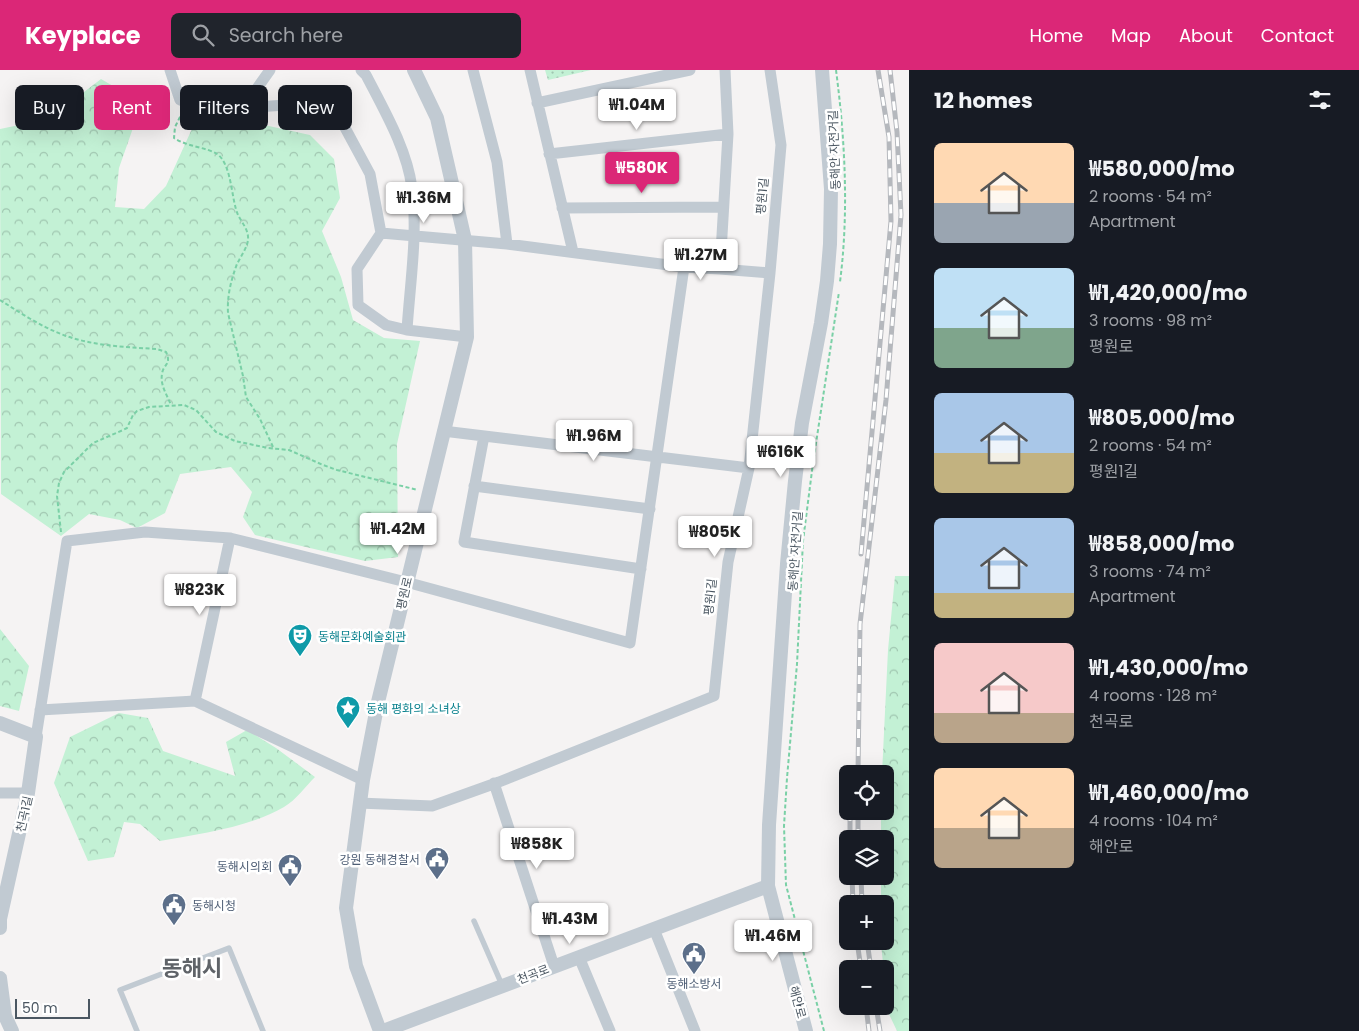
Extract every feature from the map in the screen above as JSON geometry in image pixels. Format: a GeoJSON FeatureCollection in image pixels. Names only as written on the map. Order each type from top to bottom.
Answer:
{"type":"FeatureCollection","features":[{"type":"Feature","properties":{"kind":"street"},"geometry":{"type":"LineString","coordinates":[[170,70],[180,100]]}},
{"type":"Feature","properties":{"kind":"street"},"geometry":{"type":"LineString","coordinates":[[259,85],[270,70]]}},
{"type":"Feature","properties":{"kind":"street"},"geometry":{"type":"LineString","coordinates":[[361,70],[366,75],[400,145],[412,188],[414,236],[407,330]]}},
{"type":"Feature","properties":{"kind":"street","name":"평원로"},"geometry":{"type":"LineString","coordinates":[[382,1031],[356,966],[346,908],[362,780],[378,702],[467,337],[465,240],[437,118],[414,70]]}},
{"type":"Feature","properties":{"kind":"street"},"geometry":{"type":"LineString","coordinates":[[473,70],[497,162],[507,244]]}},
{"type":"Feature","properties":{"kind":"street"},"geometry":{"type":"LineString","coordinates":[[530,70],[573,252]]}},
{"type":"Feature","properties":{"kind":"street"},"geometry":{"type":"LineString","coordinates":[[537,103],[690,70]]}},
{"type":"Feature","properties":{"kind":"street"},"geometry":{"type":"LineString","coordinates":[[720,269],[722,207],[728,134],[725,70]]}},
{"type":"Feature","properties":{"kind":"street","name":"평원1길"},"geometry":{"type":"LineString","coordinates":[[360,803],[432,806],[714,696],[728,562],[749,468],[770,273],[781,145],[770,70]]}},
{"type":"Feature","properties":{"kind":"street","name":"해안로"},"geometry":{"type":"LineString","coordinates":[[806,1031],[768,886],[769,825],[786,564],[802,423],[821,323],[830,244],[831,189],[822,70]]}},
{"type":"Feature","properties":{"kind":"street"},"geometry":{"type":"LineString","coordinates":[[268,106],[313,103],[330,110],[343,124],[370,174],[382,233],[357,269],[358,304],[386,325],[407,330],[467,337]]}},
{"type":"Feature","properties":{"kind":"street"},"geometry":{"type":"LineString","coordinates":[[549,154],[728,134]]}},
{"type":"Feature","properties":{"kind":"street"},"geometry":{"type":"LineString","coordinates":[[562,208],[722,207]]}},
{"type":"Feature","properties":{"kind":"street"},"geometry":{"type":"LineString","coordinates":[[382,233],[507,244],[684,267],[770,273]]}},
{"type":"Feature","properties":{"kind":"street"},"geometry":{"type":"LineString","coordinates":[[0,722],[36,737],[67,541],[145,532],[230,538],[406,582],[630,643],[684,267]]}},
{"type":"Feature","properties":{"kind":"street"},"geometry":{"type":"LineString","coordinates":[[443,431],[749,468]]}},
{"type":"Feature","properties":{"kind":"street"},"geometry":{"type":"LineString","coordinates":[[484,436],[464,542],[641,570]]}},
{"type":"Feature","properties":{"kind":"street"},"geometry":{"type":"LineString","coordinates":[[474,486],[650,509]]}},
{"type":"Feature","properties":{"kind":"street"},"geometry":{"type":"LineString","coordinates":[[195,701],[230,538]]}},
{"type":"Feature","properties":{"kind":"street"},"geometry":{"type":"LineString","coordinates":[[40,710],[195,701],[362,780]]}},
{"type":"Feature","properties":{"kind":"street","name":"천곡1길"},"geometry":{"type":"LineString","coordinates":[[0,928],[0,918],[28,793],[36,737]]}},
{"type":"Feature","properties":{"kind":"street"},"geometry":{"type":"LineString","coordinates":[[494,783],[554,966]]}},
{"type":"Feature","properties":{"kind":"street"},"geometry":{"type":"LineString","coordinates":[[0,793],[28,793]]}},
{"type":"Feature","properties":{"kind":"street","name":"천곡로"},"geometry":{"type":"LineString","coordinates":[[382,1031],[768,886]]}},
{"type":"Feature","properties":{"kind":"street"},"geometry":{"type":"LineString","coordinates":[[654,928],[695,1031]]}},
{"type":"Feature","properties":{"kind":"street"},"geometry":{"type":"LineString","coordinates":[[579,957],[610,1031]]}},
{"type":"Feature","properties":{"kind":"street"},"geometry":{"type":"LineString","coordinates":[[0,978],[5,1016],[12,1031]]}},
{"type":"Feature","properties":{"kind":"lane"},"geometry":{"type":"LineString","coordinates":[[474,920],[502,986]]}},
{"type":"Feature","properties":{"kind":"lane"},"geometry":{"type":"LineString","coordinates":[[137,1031],[120,990],[229,948],[263,1031]]}},
{"type":"Feature","properties":{"kind":"path","name":"동해안 자전거길"},"geometry":{"type":"LineString","coordinates":[[836,70],[842,114],[844,186],[844,230],[840,283]]}},
{"type":"Feature","properties":{"kind":"path"},"geometry":{"type":"LineString","coordinates":[[180,117],[175,127],[174,138],[191,146],[212,152],[222,159],[236,210],[248,235],[247,245],[237,265],[230,287],[228,313],[246,397],[260,419],[274,448]]}},
{"type":"Feature","properties":{"kind":"path","name":"동해안 자전거길"},"geometry":{"type":"LineString","coordinates":[[824,1031],[786,885],[784,826],[786,778],[797,664],[804,541],[813,463],[838,292]]}},
{"type":"Feature","properties":{"kind":"path"},"geometry":{"type":"LineString","coordinates":[[0,300],[46,327],[69,337],[97,344],[157,349],[166,352],[169,358],[168,364],[163,370],[163,386],[171,404]]}},
{"type":"Feature","properties":{"kind":"path"},"geometry":{"type":"LineString","coordinates":[[66,548],[61,543],[57,502],[57,491],[64,472],[93,443],[127,428],[137,411],[149,407],[166,407],[171,404],[184,405],[196,410],[212,428],[228,439],[252,446],[289,450],[337,470],[428,492]]}},
{"type":"Feature","properties":{"kind":"green space"},"geometry":{"type":"Polygon","coordinates":[[[545,70],[591,70],[548,80],[545,70]]]}},
{"type":"Feature","properties":{"kind":"green space"},"geometry":{"type":"Polygon","coordinates":[[[101,79],[111,85],[94,85],[94,130],[132,130],[119,168],[115,207],[144,209],[166,186],[191,130],[268,130],[268,126],[278,128],[278,130],[310,135],[334,159],[340,198],[322,231],[341,277],[353,320],[384,338],[420,341],[397,444],[398,557],[365,561],[255,535],[243,517],[252,492],[231,467],[180,474],[165,513],[137,528],[120,520],[89,514],[61,536],[1,494],[0,129],[15,126],[15,130],[84,130],[84,92],[101,79]]]}},
{"type":"Feature","properties":{"kind":"green space"},"geometry":{"type":"Polygon","coordinates":[[[895,576],[909,576],[909,1031],[897,1031],[889,1015],[894,1015],[894,960],[883,960],[882,950],[894,950],[894,895],[881,895],[881,885],[894,885],[894,830],[881,830],[881,820],[894,820],[894,765],[882,765],[888,650],[895,576]]]}},
{"type":"Feature","properties":{"kind":"green space"},"geometry":{"type":"Polygon","coordinates":[[[0,629],[29,666],[19,711],[0,706],[0,629]]]}},
{"type":"Feature","properties":{"kind":"green space"},"geometry":{"type":"Polygon","coordinates":[[[119,713],[148,718],[163,751],[235,776],[226,742],[247,730],[276,748],[315,777],[297,797],[284,807],[256,820],[224,829],[160,841],[140,824],[124,822],[114,857],[88,861],[54,783],[70,737],[119,713]]]}},
{"type":"Feature","properties":{"kind":"railway"},"geometry":{"type":"LineString","coordinates":[[861,554],[891,221],[889,137],[878,70]]}},
{"type":"Feature","properties":{"kind":"railway"},"geometry":{"type":"LineString","coordinates":[[858,765],[860,624],[886,400],[901,215],[897,132],[890,70]]}},
{"type":"Feature","properties":{"kind":"railway"},"geometry":{"type":"LineString","coordinates":[[850,820],[850,830]]}},
{"type":"Feature","properties":{"kind":"railway"},"geometry":{"type":"LineString","coordinates":[[858,820],[858,830]]}},
{"type":"Feature","properties":{"kind":"railway"},"geometry":{"type":"LineString","coordinates":[[852,885],[853,895]]}},
{"type":"Feature","properties":{"kind":"railway"},"geometry":{"type":"LineString","coordinates":[[861,885],[862,895]]}},
{"type":"Feature","properties":{"kind":"railway"},"geometry":{"type":"LineString","coordinates":[[858,950],[860,960]]}},
{"type":"Feature","properties":{"kind":"railway"},"geometry":{"type":"LineString","coordinates":[[868,950],[870,960]]}},
{"type":"Feature","properties":{"kind":"railway"},"geometry":{"type":"LineString","coordinates":[[867,1015],[869,1031]]}},
{"type":"Feature","properties":{"kind":"railway"},"geometry":{"type":"LineString","coordinates":[[877,1015],[880,1031]]}},
{"type":"Feature","properties":{"kind":"place","name":"동해문화예술회관"},"geometry":{"type":"Point","coordinates":[300,657]}},
{"type":"Feature","properties":{"kind":"place","name":"동해 평화의 소녀상"},"geometry":{"type":"Point","coordinates":[348,729]}},
{"type":"Feature","properties":{"kind":"place","name":"강원 동해경찰서"},"geometry":{"type":"Point","coordinates":[437,880]}},
{"type":"Feature","properties":{"kind":"place","name":"동해시의회"},"geometry":{"type":"Point","coordinates":[290,887]}},
{"type":"Feature","properties":{"kind":"place","name":"동해시청"},"geometry":{"type":"Point","coordinates":[174,926]}},
{"type":"Feature","properties":{"kind":"place","name":"동해소방서"},"geometry":{"type":"Point","coordinates":[694,975]}},
{"type":"Feature","properties":{"kind":"district","name":"동해시"},"geometry":{"type":"Point","coordinates":[192,968]}}]}
